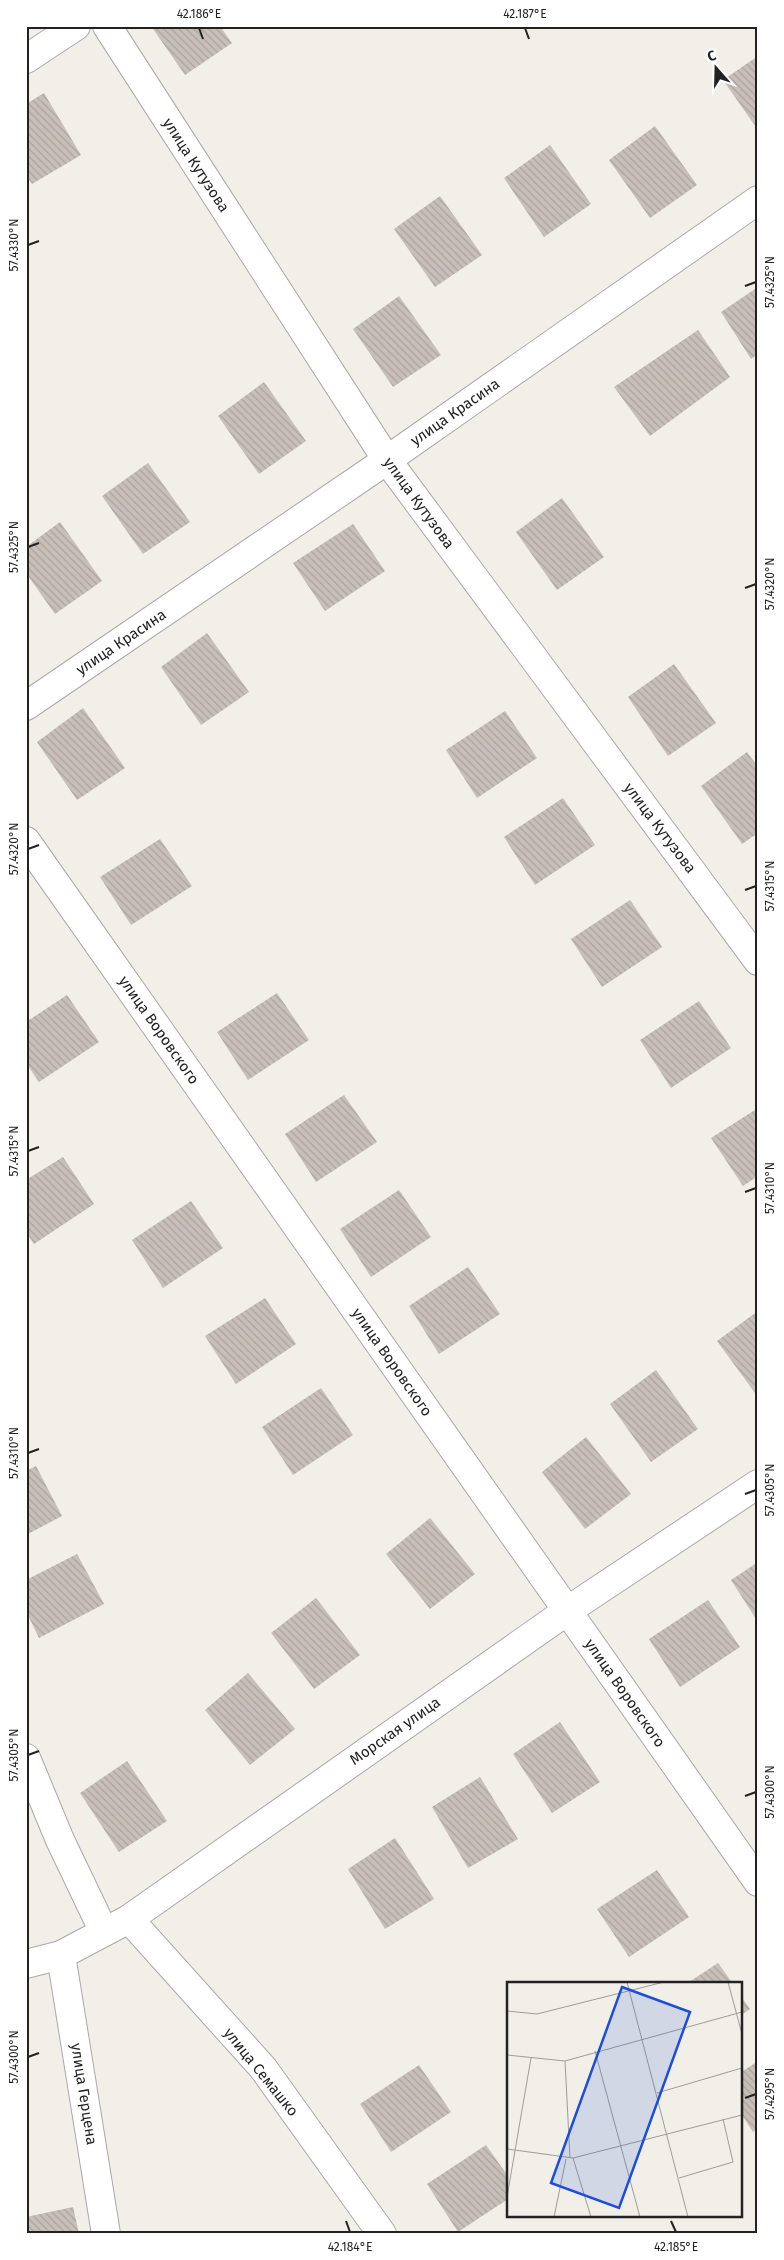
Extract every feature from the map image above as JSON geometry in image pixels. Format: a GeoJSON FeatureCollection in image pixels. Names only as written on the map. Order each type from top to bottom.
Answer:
{"type":"FeatureCollection","features":[{"type":"Feature","properties":{"kind":"street"},"geometry":{"type":"LineString","coordinates":[[26,59],[76,26]]}},
{"type":"Feature","properties":{"kind":"street","name":"улица Кутузова"},"geometry":{"type":"LineString","coordinates":[[107,26],[387,460],[754,946]]}},
{"type":"Feature","properties":{"kind":"street","name":"улица Красина"},"geometry":{"type":"LineString","coordinates":[[26,706],[387,460],[758,200]]}},
{"type":"Feature","properties":{"kind":"street","name":"улица Воровского"},"geometry":{"type":"LineString","coordinates":[[26,841],[758,1882]]}},
{"type":"Feature","properties":{"kind":"street","name":"Морская улица"},"geometry":{"type":"LineString","coordinates":[[26,1964],[61,1955],[129,1919],[567,1611],[758,1484]]}},
{"type":"Feature","properties":{"kind":"street"},"geometry":{"type":"LineString","coordinates":[[26,1758],[60,1840],[104,1932]]}},
{"type":"Feature","properties":{"kind":"street","name":"улица Семашко"},"geometry":{"type":"LineString","coordinates":[[129,1919],[263,2068],[382,2234]]}},
{"type":"Feature","properties":{"kind":"street","name":"улица Герцена"},"geometry":{"type":"LineString","coordinates":[[61,1955],[106,2234]]}},
{"type":"Feature","properties":{"kind":"building"},"geometry":{"type":"Polygon","coordinates":[[[151,26],[220,26],[232,43],[185,75],[151,26]]]}},
{"type":"Feature","properties":{"kind":"building"},"geometry":{"type":"Polygon","coordinates":[[[758,56],[758,130],[723,80],[758,56]]]}},
{"type":"Feature","properties":{"kind":"building"},"geometry":{"type":"Polygon","coordinates":[[[44,93],[81,155],[32,184],[26,175],[26,104],[44,93]]]}},
{"type":"Feature","properties":{"kind":"building"},"geometry":{"type":"Polygon","coordinates":[[[655,126],[697,185],[650,218],[609,160],[655,126]]]}},
{"type":"Feature","properties":{"kind":"building"},"geometry":{"type":"Polygon","coordinates":[[[550,145],[591,204],[544,237],[504,178],[550,145]]]}},
{"type":"Feature","properties":{"kind":"building"},"geometry":{"type":"Polygon","coordinates":[[[440,196],[482,255],[435,287],[394,229],[440,196]]]}},
{"type":"Feature","properties":{"kind":"building"},"geometry":{"type":"Polygon","coordinates":[[[758,287],[758,354],[751,359],[721,312],[758,287]]]}},
{"type":"Feature","properties":{"kind":"building"},"geometry":{"type":"Polygon","coordinates":[[[399,296],[441,355],[393,387],[353,329],[399,296]]]}},
{"type":"Feature","properties":{"kind":"building"},"geometry":{"type":"Polygon","coordinates":[[[698,330],[730,377],[650,436],[614,387],[698,330]]]}},
{"type":"Feature","properties":{"kind":"building"},"geometry":{"type":"Polygon","coordinates":[[[264,382],[306,441],[259,474],[218,416],[264,382]]]}},
{"type":"Feature","properties":{"kind":"building"},"geometry":{"type":"Polygon","coordinates":[[[148,463],[190,522],[143,554],[102,496],[148,463]]]}},
{"type":"Feature","properties":{"kind":"building"},"geometry":{"type":"Polygon","coordinates":[[[562,498],[604,557],[557,590],[516,532],[562,498]]]}},
{"type":"Feature","properties":{"kind":"building"},"geometry":{"type":"Polygon","coordinates":[[[60,522],[102,581],[55,614],[26,573],[26,547],[60,522]]]}},
{"type":"Feature","properties":{"kind":"building"},"geometry":{"type":"Polygon","coordinates":[[[353,524],[385,571],[325,611],[293,563],[353,524]]]}},
{"type":"Feature","properties":{"kind":"building"},"geometry":{"type":"Polygon","coordinates":[[[207,633],[249,692],[201,725],[161,667],[207,633]]]}},
{"type":"Feature","properties":{"kind":"building"},"geometry":{"type":"Polygon","coordinates":[[[674,664],[716,723],[668,756],[628,697],[674,664]]]}},
{"type":"Feature","properties":{"kind":"building"},"geometry":{"type":"Polygon","coordinates":[[[83,708],[125,768],[77,800],[37,742],[83,708]]]}},
{"type":"Feature","properties":{"kind":"building"},"geometry":{"type":"Polygon","coordinates":[[[505,711],[537,758],[477,798],[446,750],[505,711]]]}},
{"type":"Feature","properties":{"kind":"building"},"geometry":{"type":"Polygon","coordinates":[[[747,752],[758,767],[758,833],[742,844],[701,786],[747,752]]]}},
{"type":"Feature","properties":{"kind":"building"},"geometry":{"type":"Polygon","coordinates":[[[563,798],[595,845],[535,885],[504,837],[563,798]]]}},
{"type":"Feature","properties":{"kind":"building"},"geometry":{"type":"Polygon","coordinates":[[[160,839],[192,886],[131,925],[100,877],[160,839]]]}},
{"type":"Feature","properties":{"kind":"building"},"geometry":{"type":"Polygon","coordinates":[[[630,900],[662,947],[602,987],[571,939],[630,900]]]}},
{"type":"Feature","properties":{"kind":"building"},"geometry":{"type":"Polygon","coordinates":[[[277,993],[309,1040],[248,1080],[217,1032],[277,993]]]}},
{"type":"Feature","properties":{"kind":"building"},"geometry":{"type":"Polygon","coordinates":[[[67,995],[99,1042],[39,1082],[26,1063],[26,1022],[67,995]]]}},
{"type":"Feature","properties":{"kind":"building"},"geometry":{"type":"Polygon","coordinates":[[[699,1001],[731,1048],[671,1088],[640,1040],[699,1001]]]}},
{"type":"Feature","properties":{"kind":"building"},"geometry":{"type":"Polygon","coordinates":[[[344,1095],[377,1142],[316,1182],[285,1134],[344,1095]]]}},
{"type":"Feature","properties":{"kind":"building"},"geometry":{"type":"Polygon","coordinates":[[[758,1108],[758,1176],[743,1186],[711,1138],[758,1108]]]}},
{"type":"Feature","properties":{"kind":"building"},"geometry":{"type":"Polygon","coordinates":[[[63,1157],[94,1204],[34,1244],[26,1232],[26,1180],[63,1157]]]}},
{"type":"Feature","properties":{"kind":"building"},"geometry":{"type":"Polygon","coordinates":[[[399,1190],[431,1237],[371,1277],[340,1229],[399,1190]]]}},
{"type":"Feature","properties":{"kind":"building"},"geometry":{"type":"Polygon","coordinates":[[[191,1201],[223,1248],[163,1288],[132,1240],[191,1201]]]}},
{"type":"Feature","properties":{"kind":"building"},"geometry":{"type":"Polygon","coordinates":[[[468,1267],[500,1314],[439,1354],[409,1306],[468,1267]]]}},
{"type":"Feature","properties":{"kind":"building"},"geometry":{"type":"Polygon","coordinates":[[[265,1298],[296,1344],[236,1384],[205,1336],[265,1298]]]}},
{"type":"Feature","properties":{"kind":"building"},"geometry":{"type":"Polygon","coordinates":[[[758,1311],[758,1397],[717,1341],[758,1311]]]}},
{"type":"Feature","properties":{"kind":"building"},"geometry":{"type":"Polygon","coordinates":[[[656,1370],[698,1429],[651,1462],[610,1404],[656,1370]]]}},
{"type":"Feature","properties":{"kind":"building"},"geometry":{"type":"Polygon","coordinates":[[[321,1388],[353,1435],[293,1475],[262,1427],[321,1388]]]}},
{"type":"Feature","properties":{"kind":"building"},"geometry":{"type":"Polygon","coordinates":[[[586,1437],[631,1494],[585,1529],[542,1472],[586,1437]]]}},
{"type":"Feature","properties":{"kind":"building"},"geometry":{"type":"Polygon","coordinates":[[[36,1466],[62,1516],[26,1535],[26,1471],[36,1466]]]}},
{"type":"Feature","properties":{"kind":"building"},"geometry":{"type":"Polygon","coordinates":[[[430,1518],[475,1574],[430,1609],[386,1554],[430,1518]]]}},
{"type":"Feature","properties":{"kind":"building"},"geometry":{"type":"Polygon","coordinates":[[[77,1554],[104,1604],[39,1638],[26,1611],[26,1580],[77,1554]]]}},
{"type":"Feature","properties":{"kind":"building"},"geometry":{"type":"Polygon","coordinates":[[[758,1562],[758,1622],[731,1580],[758,1562]]]}},
{"type":"Feature","properties":{"kind":"building"},"geometry":{"type":"Polygon","coordinates":[[[316,1598],[360,1655],[314,1689],[271,1633],[316,1598]]]}},
{"type":"Feature","properties":{"kind":"building"},"geometry":{"type":"Polygon","coordinates":[[[708,1600],[740,1647],[680,1687],[649,1639],[708,1600]]]}},
{"type":"Feature","properties":{"kind":"building"},"geometry":{"type":"Polygon","coordinates":[[[248,1673],[295,1729],[250,1765],[205,1710],[248,1673]]]}},
{"type":"Feature","properties":{"kind":"building"},"geometry":{"type":"Polygon","coordinates":[[[560,1722],[600,1782],[552,1813],[513,1754],[560,1722]]]}},
{"type":"Feature","properties":{"kind":"building"},"geometry":{"type":"Polygon","coordinates":[[[127,1761],[167,1821],[119,1852],[80,1793],[127,1761]]]}},
{"type":"Feature","properties":{"kind":"building"},"geometry":{"type":"Polygon","coordinates":[[[480,1777],[518,1839],[468,1868],[432,1807],[480,1777]]]}},
{"type":"Feature","properties":{"kind":"building"},"geometry":{"type":"Polygon","coordinates":[[[395,1838],[434,1899],[385,1929],[348,1869],[395,1838]]]}},
{"type":"Feature","properties":{"kind":"building"},"geometry":{"type":"Polygon","coordinates":[[[657,1870],[689,1917],[629,1957],[597,1909],[657,1870]]]}},
{"type":"Feature","properties":{"kind":"building"},"geometry":{"type":"Polygon","coordinates":[[[718,1963],[732,1982],[689,1982],[718,1963]]]}},
{"type":"Feature","properties":{"kind":"building"},"geometry":{"type":"Polygon","coordinates":[[[742,1998],[750,2009],[742,2015],[742,1998]]]}},
{"type":"Feature","properties":{"kind":"building"},"geometry":{"type":"Polygon","coordinates":[[[758,2061],[758,2129],[753,2132],[742,2115],[742,2072],[758,2061]]]}},
{"type":"Feature","properties":{"kind":"building"},"geometry":{"type":"Polygon","coordinates":[[[419,2065],[451,2112],[391,2152],[360,2104],[419,2065]]]}},
{"type":"Feature","properties":{"kind":"building"},"geometry":{"type":"Polygon","coordinates":[[[486,2145],[507,2175],[507,2200],[458,2232],[427,2184],[486,2145]]]}},
{"type":"Feature","properties":{"kind":"building"},"geometry":{"type":"Polygon","coordinates":[[[73,2207],[79,2234],[26,2234],[26,2217],[73,2207]]]}}]}
